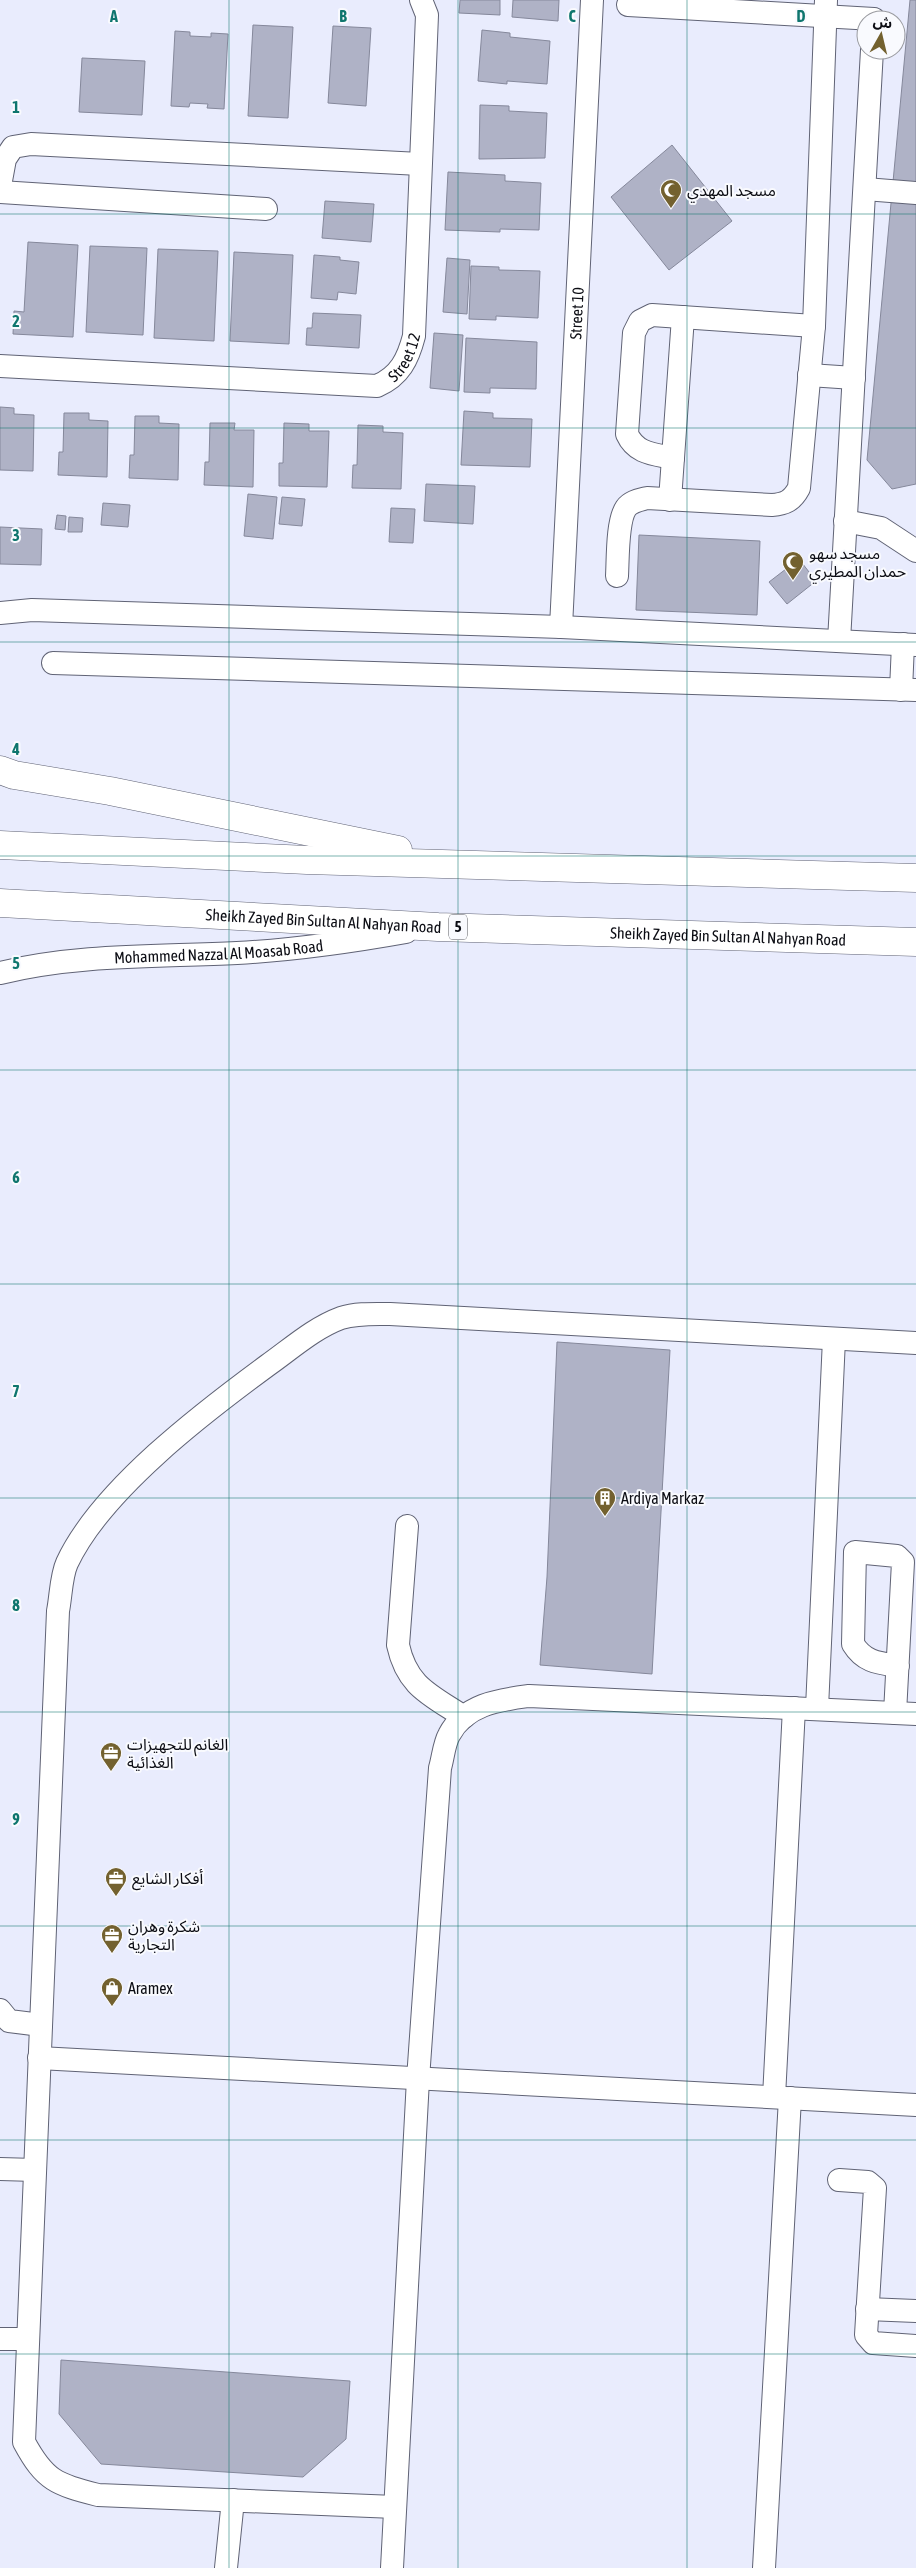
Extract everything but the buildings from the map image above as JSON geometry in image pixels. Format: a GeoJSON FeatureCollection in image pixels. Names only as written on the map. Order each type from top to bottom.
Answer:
{"type":"FeatureCollection","features":[{"type":"Feature","properties":{"kind":"highway"},"geometry":{"type":"LineString","coordinates":[[0,770],[14,775],[110,791],[470,865]]}},
{"type":"Feature","properties":{"kind":"highway"},"geometry":{"type":"LineString","coordinates":[[0,783],[110,791]]}},
{"type":"Feature","properties":{"kind":"highway"},"geometry":{"type":"LineString","coordinates":[[0,845],[470,865],[916,878]]}},
{"type":"Feature","properties":{"kind":"highway","name":"Sheikh Zayed Bin Sultan Al Nahyan Road"},"geometry":{"type":"LineString","coordinates":[[0,903],[438,927],[916,942]]}},
{"type":"Feature","properties":{"kind":"street","name":"Street 12"},"geometry":{"type":"LineString","coordinates":[[0,366],[377,386],[392,380],[409,355],[414,336],[427,15],[421,0]]}},
{"type":"Feature","properties":{"kind":"street","name":"Street 10"},"geometry":{"type":"LineString","coordinates":[[561,628],[592,0]]}},
{"type":"Feature","properties":{"kind":"street"},"geometry":{"type":"LineString","coordinates":[[628,5],[826,8],[856,11]]}},
{"type":"Feature","properties":{"kind":"street"},"geometry":{"type":"LineString","coordinates":[[617,576],[622,519],[626,507],[635,501],[647,498],[772,506],[785,504],[794,497],[799,488],[814,326],[826,8]]}},
{"type":"Feature","properties":{"kind":"street"},"geometry":{"type":"LineString","coordinates":[[839,641],[871,60]]}},
{"type":"Feature","properties":{"kind":"street"},"geometry":{"type":"LineString","coordinates":[[0,186],[5,159],[13,147],[31,144],[420,164]]}},
{"type":"Feature","properties":{"kind":"street"},"geometry":{"type":"LineString","coordinates":[[864,189],[916,193]]}},
{"type":"Feature","properties":{"kind":"street"},"geometry":{"type":"LineString","coordinates":[[0,192],[266,208]]}},
{"type":"Feature","properties":{"kind":"street"},"geometry":{"type":"LineString","coordinates":[[673,458],[640,450],[630,440],[626,427],[636,327],[645,317],[652,315],[814,326]]}},
{"type":"Feature","properties":{"kind":"street"},"geometry":{"type":"LineString","coordinates":[[670,500],[683,317]]}},
{"type":"Feature","properties":{"kind":"street"},"geometry":{"type":"LineString","coordinates":[[809,375],[854,378]]}},
{"type":"Feature","properties":{"kind":"street"},"geometry":{"type":"LineString","coordinates":[[845,521],[881,528],[916,551]]}},
{"type":"Feature","properties":{"kind":"street"},"geometry":{"type":"LineString","coordinates":[[0,598],[32,610]]}},
{"type":"Feature","properties":{"kind":"street"},"geometry":{"type":"LineString","coordinates":[[0,613],[32,610],[561,628],[910,644],[909,690],[53,662]]}},
{"type":"Feature","properties":{"kind":"street","name":"Mohammed Nazzal Al Moasab Road"},"geometry":{"type":"LineString","coordinates":[[0,974],[38,964],[109,956],[236,953],[329,946],[438,927]]}},
{"type":"Feature","properties":{"kind":"street"},"geometry":{"type":"LineString","coordinates":[[395,2507],[98,2495],[64,2486],[38,2469],[24,2442],[58,1611],[67,1564],[100,1512],[159,1452],[246,1381],[319,1328],[343,1318],[366,1314],[916,1343]]}},
{"type":"Feature","properties":{"kind":"street"},"geometry":{"type":"LineString","coordinates":[[817,1708],[834,1339]]}},
{"type":"Feature","properties":{"kind":"street"},"geometry":{"type":"LineString","coordinates":[[407,1526],[398,1644],[402,1664],[417,1686],[464,1717]]}},
{"type":"Feature","properties":{"kind":"street"},"geometry":{"type":"LineString","coordinates":[[392,2568],[418,2079],[440,1768],[449,1735],[464,1717],[481,1706],[498,1700],[529,1696],[817,1708],[906,1714],[898,1666],[903,1562],[897,1556],[824,1549]]}},
{"type":"Feature","properties":{"kind":"street"},"geometry":{"type":"LineString","coordinates":[[856,1552],[854,1644],[860,1654],[869,1661],[898,1666]]}},
{"type":"Feature","properties":{"kind":"street"},"geometry":{"type":"LineString","coordinates":[[764,2568],[782,2098],[794,1708]]}},
{"type":"Feature","properties":{"kind":"street"},"geometry":{"type":"LineString","coordinates":[[0,2010],[9,2021],[41,2030]]}},
{"type":"Feature","properties":{"kind":"street"},"geometry":{"type":"LineString","coordinates":[[0,2034],[14,2031],[41,2030]]}},
{"type":"Feature","properties":{"kind":"street"},"geometry":{"type":"LineString","coordinates":[[40,2058],[916,2105]]}},
{"type":"Feature","properties":{"kind":"street"},"geometry":{"type":"LineString","coordinates":[[0,2169],[35,2170]]}},
{"type":"Feature","properties":{"kind":"street"},"geometry":{"type":"LineString","coordinates":[[839,2180],[868,2182],[875,2188],[866,2335],[873,2343],[916,2346]]}},
{"type":"Feature","properties":{"kind":"street"},"geometry":{"type":"LineString","coordinates":[[867,2309],[916,2311]]}},
{"type":"Feature","properties":{"kind":"street"},"geometry":{"type":"LineString","coordinates":[[0,2339],[28,2340]]}},
{"type":"Feature","properties":{"kind":"street"},"geometry":{"type":"LineString","coordinates":[[226,2568],[232,2500]]}},
{"type":"Feature","properties":{"kind":"place","name":"مسجد المهدي"},"geometry":{"type":"Point","coordinates":[671,209]}},
{"type":"Feature","properties":{"kind":"place","name":"مسجد سهو حمدان المطيري"},"geometry":{"type":"Point","coordinates":[793,581]}},
{"type":"Feature","properties":{"kind":"place","name":"Ardiya Markaz"},"geometry":{"type":"Point","coordinates":[605,1517]}},
{"type":"Feature","properties":{"kind":"place","name":"الغانم للتجهيزات الغذائية"},"geometry":{"type":"Point","coordinates":[111,1772]}},
{"type":"Feature","properties":{"kind":"place","name":"أفكار الشايع"},"geometry":{"type":"Point","coordinates":[116,1897]}},
{"type":"Feature","properties":{"kind":"place","name":"شكرة وهران التجارية"},"geometry":{"type":"Point","coordinates":[112,1954]}},
{"type":"Feature","properties":{"kind":"place","name":"Aramex"},"geometry":{"type":"Point","coordinates":[112,2007]}}]}
